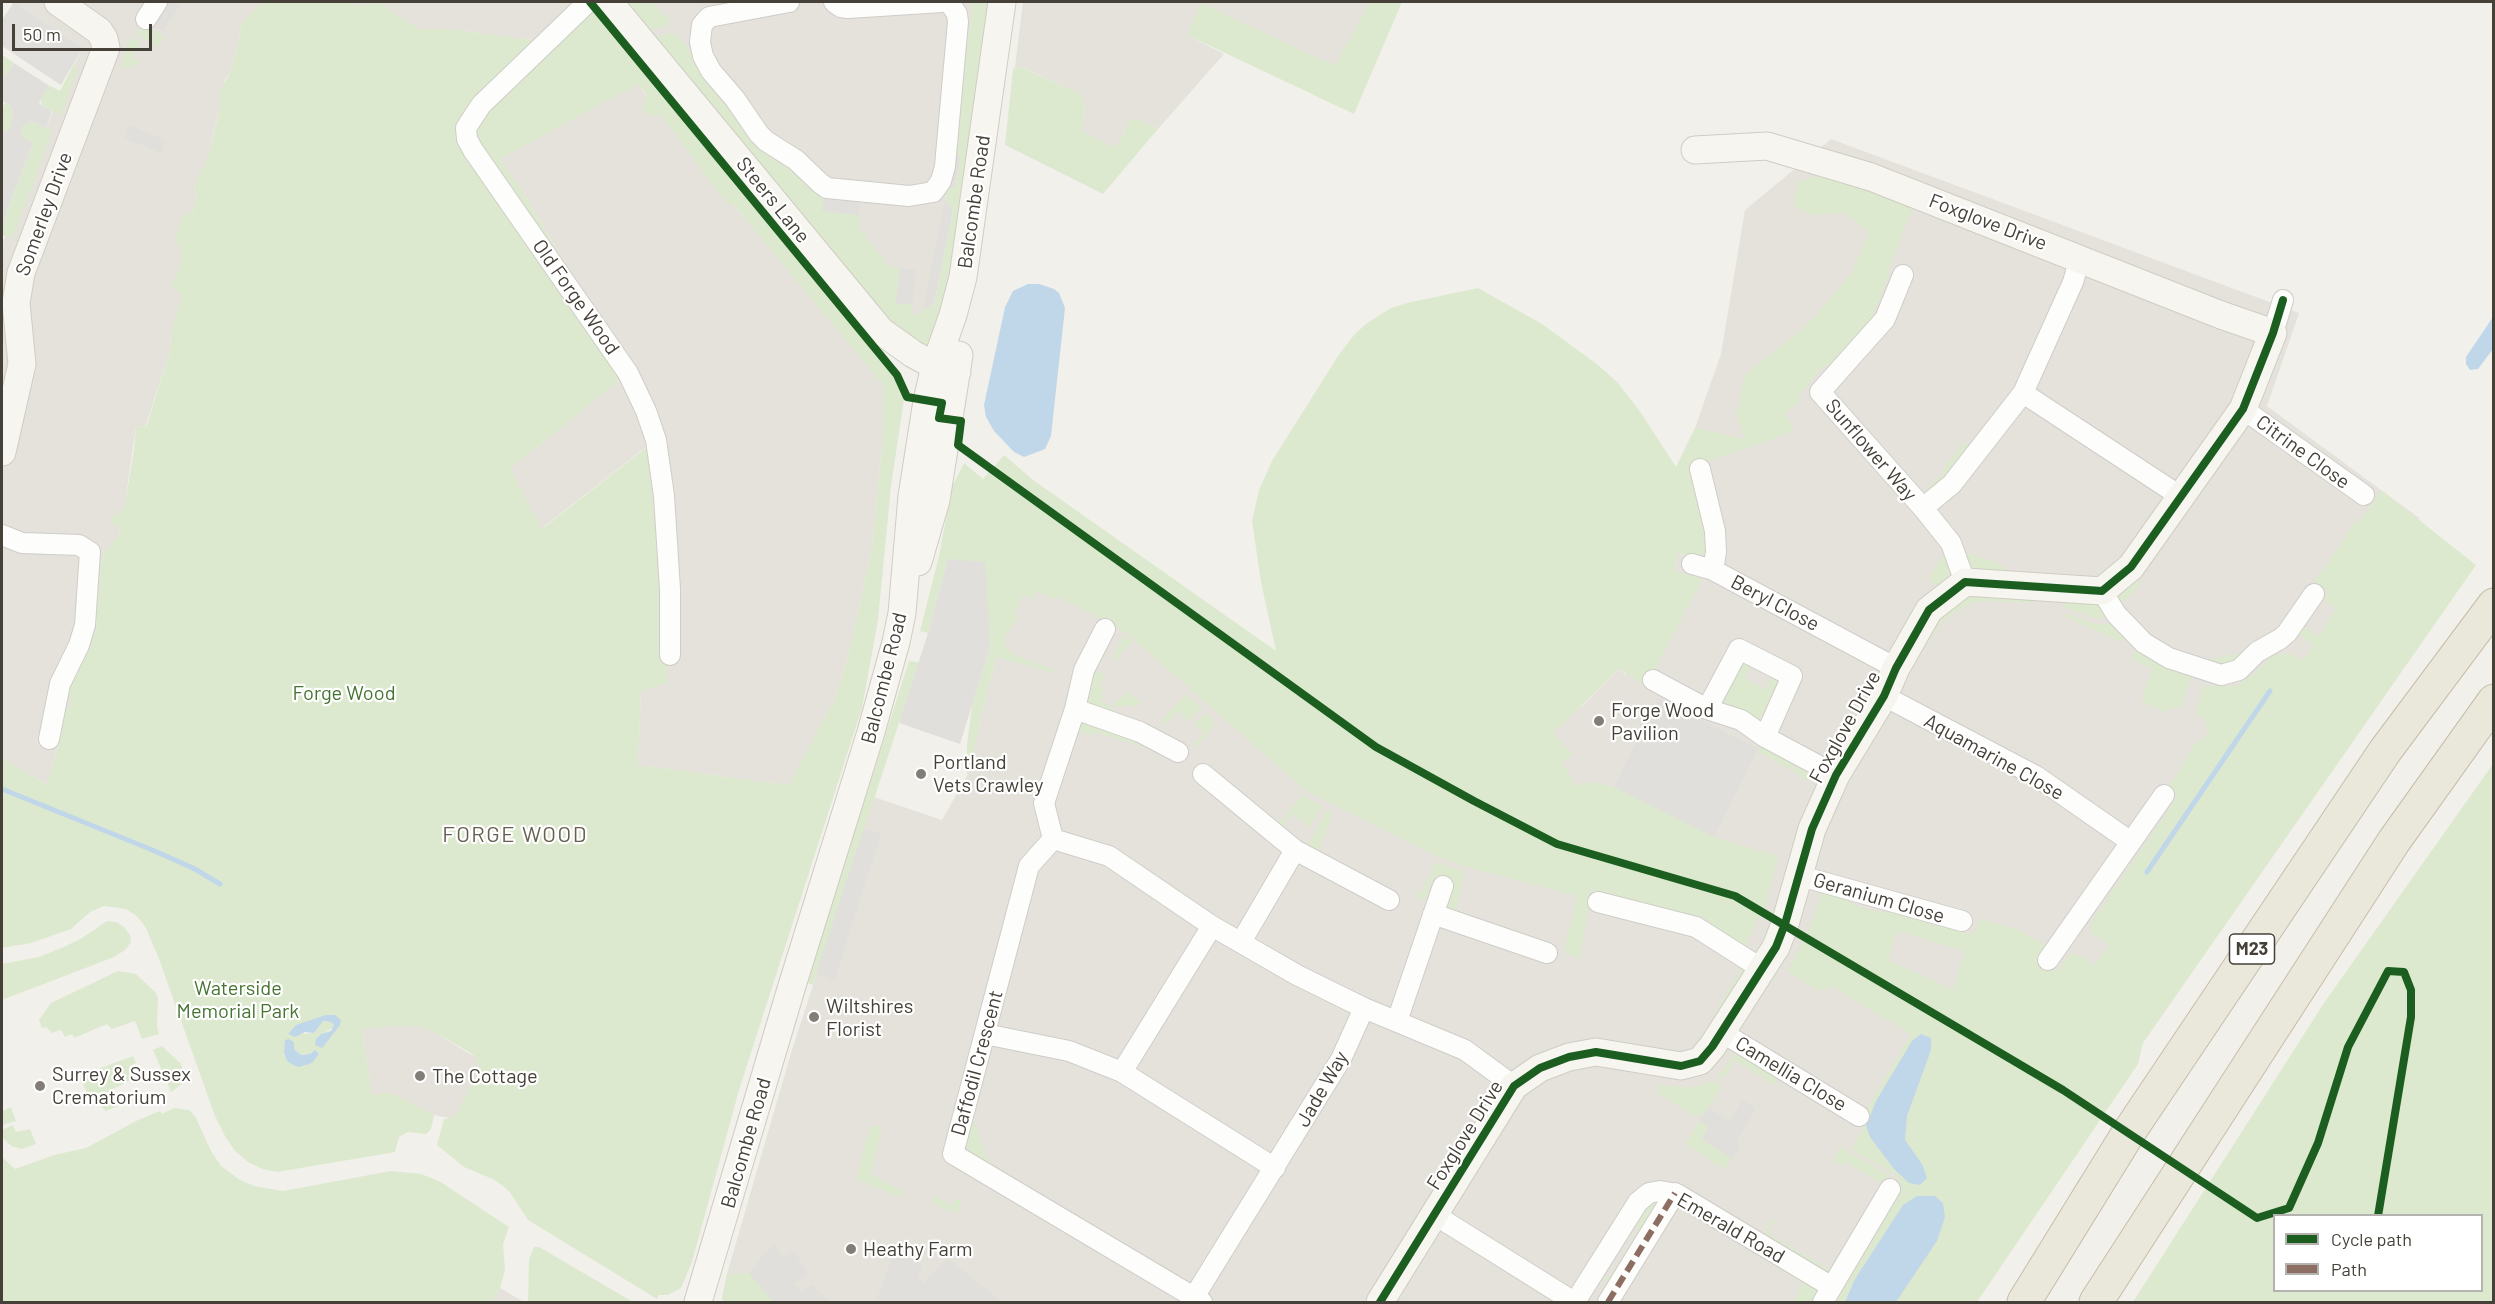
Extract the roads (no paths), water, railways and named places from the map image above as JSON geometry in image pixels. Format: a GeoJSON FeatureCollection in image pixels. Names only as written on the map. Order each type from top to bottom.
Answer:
{"type":"FeatureCollection","features":[{"type":"Feature","properties":{"kind":"highway","name":"M23"},"geometry":{"type":"LineString","coordinates":[[2024,1302],[2129,1132],[2365,780],[2493,605]]}},
{"type":"Feature","properties":{"kind":"highway"},"geometry":{"type":"LineString","coordinates":[[2096,1302],[2394,841],[2493,701]]}},
{"type":"Feature","properties":{"kind":"street","name":"Somerley Drive"},"geometry":{"type":"LineString","coordinates":[[2,452],[22,364],[16,303],[21,273],[106,48],[104,39],[92,25],[58,2]]}},
{"type":"Feature","properties":{"kind":"street"},"geometry":{"type":"LineString","coordinates":[[146,19],[157,2]]}},
{"type":"Feature","properties":{"kind":"street","name":"Old Forge Wood"},"geometry":{"type":"LineString","coordinates":[[588,2],[482,105],[466,128],[467,139],[624,366],[646,411],[656,440],[664,496],[670,589],[670,655]]}},
{"type":"Feature","properties":{"kind":"street","name":"Steers Lane"},"geometry":{"type":"LineString","coordinates":[[609,2],[881,331],[944,378]]}},
{"type":"Feature","properties":{"kind":"street"},"geometry":{"type":"LineString","coordinates":[[789,2],[718,13],[709,17],[702,25],[700,42],[703,57],[711,71],[735,99],[759,134],[796,160],[827,188],[909,196],[933,192],[945,166],[958,22],[957,14],[949,2]]}},
{"type":"Feature","properties":{"kind":"street"},"geometry":{"type":"LineString","coordinates":[[834,2],[841,7],[848,8],[942,2]]}},
{"type":"Feature","properties":{"kind":"street","name":"Balcombe Road"},"geometry":{"type":"LineString","coordinates":[[698,1302],[791,989],[872,732],[902,613],[912,496],[944,378],[953,315],[963,276],[1002,2]]}},
{"type":"Feature","properties":{"kind":"street","name":"Foxglove Drive"},"geometry":{"type":"LineString","coordinates":[[1695,150],[1767,146],[1871,177],[2221,315],[2273,333]]}},
{"type":"Feature","properties":{"kind":"street","name":"Sunflower Way"},"geometry":{"type":"LineString","coordinates":[[1923,508],[1952,484],[2023,393],[2073,282],[2080,258]]}},
{"type":"Feature","properties":{"kind":"street","name":"Sunflower Way"},"geometry":{"type":"LineString","coordinates":[[1903,275],[1885,319],[1820,392],[1951,543],[1965,582]]}},
{"type":"Feature","properties":{"kind":"street"},"geometry":{"type":"LineString","coordinates":[[1965,582],[2102,591],[2130,567],[2243,409],[2273,333],[2283,300]]}},
{"type":"Feature","properties":{"kind":"street"},"geometry":{"type":"LineString","coordinates":[[2023,393],[2180,496]]}},
{"type":"Feature","properties":{"kind":"street","name":"Citrine Close"},"geometry":{"type":"LineString","coordinates":[[2243,409],[2364,495]]}},
{"type":"Feature","properties":{"kind":"street","name":"Beryl Close"},"geometry":{"type":"LineString","coordinates":[[1700,469],[1715,531],[1716,552],[1713,570],[1896,668]]}},
{"type":"Feature","properties":{"kind":"street"},"geometry":{"type":"LineString","coordinates":[[2,535],[22,543],[79,545],[90,552],[85,625],[79,645],[60,684],[49,739]]}},
{"type":"Feature","properties":{"kind":"street"},"geometry":{"type":"LineString","coordinates":[[1692,564],[1713,570]]}},
{"type":"Feature","properties":{"kind":"street","name":"Foxglove Drive"},"geometry":{"type":"LineString","coordinates":[[1380,1302],[1514,1086],[1540,1068],[1569,1057],[1596,1052],[1669,1066],[1691,1065],[1700,1061],[1722,1033],[1776,947],[1785,924],[1797,875],[1812,829],[1836,775],[1884,696],[1896,668],[1929,610],[1965,582]]}},
{"type":"Feature","properties":{"kind":"street"},"geometry":{"type":"LineString","coordinates":[[2102,591],[2116,614],[2144,643],[2169,657],[2220,675],[2239,670],[2257,652],[2287,633],[2314,594]]}},
{"type":"Feature","properties":{"kind":"street"},"geometry":{"type":"LineString","coordinates":[[1105,629],[1084,670],[1075,709],[1044,803],[1053,839],[1109,856],[1212,926],[1297,975],[1364,1008],[1465,1050],[1514,1086]]}},
{"type":"Feature","properties":{"kind":"street"},"geometry":{"type":"LineString","coordinates":[[1707,709],[1739,649],[1792,676],[1765,737]]}},
{"type":"Feature","properties":{"kind":"street"},"geometry":{"type":"LineString","coordinates":[[1653,680],[1707,709],[1741,720],[1765,737],[1836,775]]}},
{"type":"Feature","properties":{"kind":"street","name":"Aquamarine Close"},"geometry":{"type":"LineString","coordinates":[[1884,696],[2036,776],[2132,842]]}},
{"type":"Feature","properties":{"kind":"street"},"geometry":{"type":"LineString","coordinates":[[1075,709],[1140,732],[1178,752]]}},
{"type":"Feature","properties":{"kind":"street"},"geometry":{"type":"LineString","coordinates":[[1203,774],[1295,850],[1389,900]]}},
{"type":"Feature","properties":{"kind":"street"},"geometry":{"type":"LineString","coordinates":[[2048,960],[2163,795]]}},
{"type":"Feature","properties":{"kind":"street","name":"Daffodil Crescent"},"geometry":{"type":"LineString","coordinates":[[1053,839],[1029,866],[953,1154],[1198,1300]]}},
{"type":"Feature","properties":{"kind":"street"},"geometry":{"type":"LineString","coordinates":[[1241,942],[1295,850]]}},
{"type":"Feature","properties":{"kind":"street","name":"Geranium Close"},"geometry":{"type":"LineString","coordinates":[[1797,875],[1962,921]]}},
{"type":"Feature","properties":{"kind":"street"},"geometry":{"type":"LineString","coordinates":[[1397,1021],[1443,886]]}},
{"type":"Feature","properties":{"kind":"street"},"geometry":{"type":"LineString","coordinates":[[1598,902],[1696,927],[1762,969]]}},
{"type":"Feature","properties":{"kind":"street"},"geometry":{"type":"LineString","coordinates":[[1433,914],[1547,953]]}},
{"type":"Feature","properties":{"kind":"street"},"geometry":{"type":"LineString","coordinates":[[1122,1072],[1212,926]]}},
{"type":"Feature","properties":{"kind":"street","name":"Jade Way"},"geometry":{"type":"LineString","coordinates":[[1198,1300],[1341,1059],[1364,1008]]}},
{"type":"Feature","properties":{"kind":"street","name":"Camellia Close"},"geometry":{"type":"LineString","coordinates":[[1722,1033],[1859,1116]]}},
{"type":"Feature","properties":{"kind":"street"},"geometry":{"type":"LineString","coordinates":[[985,1034],[1069,1051],[1122,1072],[1275,1168]]}},
{"type":"Feature","properties":{"kind":"street","name":"Emerald Road"},"geometry":{"type":"LineString","coordinates":[[1434,1215],[1574,1302],[1638,1202],[1649,1193],[1660,1191],[1675,1193],[1828,1295],[1890,1188]]}},
{"type":"Feature","properties":{"kind":"street"},"geometry":{"type":"LineString","coordinates":[[1608,1302],[1675,1193]]}},
{"type":"Feature","properties":{"kind":"water"},"geometry":{"type":"Polygon","coordinates":[[[1028,284],[1039,284],[1054,289],[1059,293],[1065,308],[1051,436],[1045,449],[1024,457],[1014,452],[994,431],[986,417],[984,405],[1005,307],[1013,291],[1028,284]]]}},
{"type":"Feature","properties":{"kind":"water"},"geometry":{"type":"Polygon","coordinates":[[[2493,317],[2493,349],[2478,369],[2470,370],[2466,364],[2466,357],[2493,317]]]}},
{"type":"Feature","properties":{"kind":"water"},"geometry":{"type":"Polygon","coordinates":[[[326,1015],[335,1015],[341,1020],[340,1025],[322,1048],[315,1045],[316,1039],[321,1034],[331,1031],[334,1025],[331,1022],[323,1021],[314,1033],[305,1032],[295,1037],[288,1034],[296,1025],[326,1015]]]}},
{"type":"Feature","properties":{"kind":"water"},"geometry":{"type":"Polygon","coordinates":[[[1921,1034],[1931,1038],[1931,1050],[1907,1116],[1905,1140],[1922,1164],[1927,1178],[1920,1185],[1909,1183],[1894,1169],[1870,1137],[1866,1126],[1876,1101],[1912,1041],[1921,1034]]]}},
{"type":"Feature","properties":{"kind":"water"},"geometry":{"type":"Polygon","coordinates":[[[289,1039],[294,1042],[294,1049],[301,1055],[310,1054],[315,1050],[319,1054],[312,1063],[299,1067],[293,1065],[287,1061],[284,1053],[285,1040],[289,1039]]]}},
{"type":"Feature","properties":{"kind":"water"},"geometry":{"type":"Polygon","coordinates":[[[1917,1196],[1935,1196],[1943,1203],[1945,1217],[1937,1241],[1896,1302],[1845,1302],[1855,1279],[1903,1205],[1917,1196]]]}},
{"type":"Feature","properties":{"kind":"waterway"},"geometry":{"type":"LineString","coordinates":[[2147,872],[2270,691]]}},
{"type":"Feature","properties":{"kind":"waterway"},"geometry":{"type":"LineString","coordinates":[[2,789],[150,849],[193,868],[220,884]]}},
{"type":"Feature","properties":{"kind":"place","name":"Forge Wood Pavilion"},"geometry":{"type":"Point","coordinates":[1599,721]}},
{"type":"Feature","properties":{"kind":"place","name":"Portland Vets Crawley"},"geometry":{"type":"Point","coordinates":[921,774]}},
{"type":"Feature","properties":{"kind":"place","name":"Wiltshires Florist"},"geometry":{"type":"Point","coordinates":[814,1017]}},
{"type":"Feature","properties":{"kind":"place","name":"The Cottage"},"geometry":{"type":"Point","coordinates":[420,1076]}},
{"type":"Feature","properties":{"kind":"place","name":"Surrey & Sussex Crematorium"},"geometry":{"type":"Point","coordinates":[40,1086]}},
{"type":"Feature","properties":{"kind":"place","name":"Heathy Farm"},"geometry":{"type":"Point","coordinates":[851,1249]}},
{"type":"Feature","properties":{"kind":"district","name":"FORGE WOOD"},"geometry":{"type":"Point","coordinates":[515,835]}},
{"type":"Feature","properties":{"kind":"park label","name":"Forge Wood"},"geometry":{"type":"Point","coordinates":[344,693]}},
{"type":"Feature","properties":{"kind":"park label","name":"Waterside Memorial Park"},"geometry":{"type":"Point","coordinates":[238,1000]}}]}
